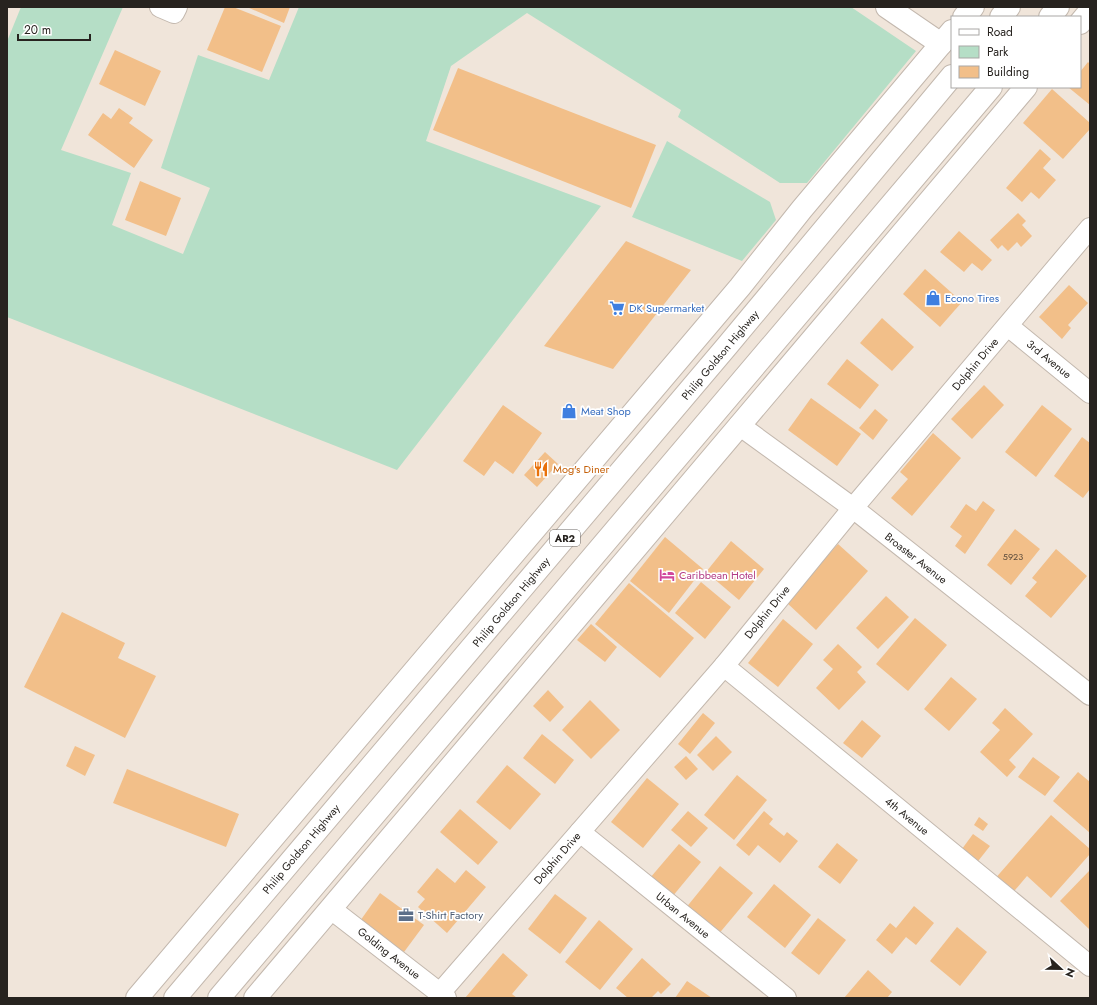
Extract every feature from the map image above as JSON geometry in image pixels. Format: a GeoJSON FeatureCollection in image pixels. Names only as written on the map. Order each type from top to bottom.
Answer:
{"type":"FeatureCollection","features":[{"type":"Feature","properties":{"kind":"street"},"geometry":{"type":"LineString","coordinates":[[160,7],[174,13],[177,7]]}},
{"type":"Feature","properties":{"kind":"street"},"geometry":{"type":"LineString","coordinates":[[137,998],[740,287],[802,209],[946,37],[887,7]]}},
{"type":"Feature","properties":{"kind":"street"},"geometry":{"type":"LineString","coordinates":[[965,16],[973,7]]}},
{"type":"Feature","properties":{"kind":"street"},"geometry":{"type":"LineString","coordinates":[[1002,16],[1009,7]]}},
{"type":"Feature","properties":{"kind":"street"},"geometry":{"type":"LineString","coordinates":[[1051,16],[1058,7]]}},
{"type":"Feature","properties":{"kind":"street"},"geometry":{"type":"LineString","coordinates":[[1081,22],[1090,11]]}},
{"type":"Feature","properties":{"kind":"street","name":"Philip Goldson Highway"},"geometry":{"type":"LineString","coordinates":[[175,998],[722,352],[951,77]]}},
{"type":"Feature","properties":{"kind":"street"},"geometry":{"type":"LineString","coordinates":[[220,998],[990,88]]}},
{"type":"Feature","properties":{"kind":"street"},"geometry":{"type":"LineString","coordinates":[[255,998],[1025,88]]}},
{"type":"Feature","properties":{"kind":"street","name":"Dolphin Drive"},"geometry":{"type":"LineString","coordinates":[[443,995],[580,832],[724,666],[853,508],[1090,228]]}},
{"type":"Feature","properties":{"kind":"street","name":"3rd Avenue"},"geometry":{"type":"LineString","coordinates":[[1008,326],[1090,392]]}},
{"type":"Feature","properties":{"kind":"street","name":"Broaster Avenue"},"geometry":{"type":"LineString","coordinates":[[739,425],[853,508],[1090,695]]}},
{"type":"Feature","properties":{"kind":"street","name":"4th Avenue"},"geometry":{"type":"LineString","coordinates":[[724,666],[1090,966]]}},
{"type":"Feature","properties":{"kind":"street","name":"Urban Avenue"},"geometry":{"type":"LineString","coordinates":[[580,832],[786,998]]}},
{"type":"Feature","properties":{"kind":"street","name":"Golding Avenue"},"geometry":{"type":"LineString","coordinates":[[331,909],[443,995]]}},
{"type":"Feature","properties":{"kind":"green space"},"geometry":{"type":"Polygon","coordinates":[[[21,7],[123,7],[61,150],[131,173],[112,225],[183,254],[210,188],[161,168],[198,55],[269,80],[299,7],[851,7],[916,51],[807,183],[780,183],[678,117],[681,110],[527,13],[451,66],[426,141],[601,206],[397,470],[7,317],[7,39],[21,7]]]}},
{"type":"Feature","properties":{"kind":"green space"},"geometry":{"type":"Polygon","coordinates":[[[667,141],[770,202],[776,220],[742,261],[632,217],[667,141]]]}},
{"type":"Feature","properties":{"kind":"building"},"geometry":{"type":"Polygon","coordinates":[[[225,7],[233,7],[281,26],[262,72],[207,50],[225,7]]]}},
{"type":"Feature","properties":{"kind":"building"},"geometry":{"type":"Polygon","coordinates":[[[247,7],[290,7],[284,23],[247,7]]]}},
{"type":"Feature","properties":{"kind":"building"},"geometry":{"type":"Polygon","coordinates":[[[115,50],[161,71],[145,106],[99,84],[115,50]]]}},
{"type":"Feature","properties":{"kind":"building"},"geometry":{"type":"Polygon","coordinates":[[[1088,62],[1090,64],[1090,105],[1069,88],[1081,88],[1081,71],[1088,62]]]}},
{"type":"Feature","properties":{"kind":"building"},"geometry":{"type":"Polygon","coordinates":[[[458,68],[656,145],[631,208],[433,130],[458,68]]]}},
{"type":"Feature","properties":{"kind":"building"},"geometry":{"type":"Polygon","coordinates":[[[1052,89],[1090,123],[1090,129],[1063,159],[1023,123],[1052,89]]]}},
{"type":"Feature","properties":{"kind":"building"},"geometry":{"type":"Polygon","coordinates":[[[119,108],[133,118],[129,123],[153,140],[134,168],[88,135],[103,113],[111,119],[119,108]]]}},
{"type":"Feature","properties":{"kind":"building"},"geometry":{"type":"Polygon","coordinates":[[[1040,149],[1051,159],[1043,168],[1056,180],[1039,199],[1031,192],[1022,202],[1006,188],[1040,149]]]}},
{"type":"Feature","properties":{"kind":"building"},"geometry":{"type":"Polygon","coordinates":[[[140,181],[181,198],[166,236],[125,220],[140,181]]]}},
{"type":"Feature","properties":{"kind":"building"},"geometry":{"type":"Polygon","coordinates":[[[1018,213],[1026,221],[1022,225],[1032,236],[1021,247],[1017,242],[1008,251],[1002,245],[998,249],[990,240],[1018,213]]]}},
{"type":"Feature","properties":{"kind":"building"},"geometry":{"type":"Polygon","coordinates":[[[959,231],[992,260],[982,271],[972,263],[964,272],[940,252],[959,231]]]}},
{"type":"Feature","properties":{"kind":"building","name":"DK Supermarket"},"geometry":{"type":"Polygon","coordinates":[[[626,241],[691,270],[613,369],[544,346],[626,241]]]}},
{"type":"Feature","properties":{"kind":"building","name":"Econo Tires"},"geometry":{"type":"Polygon","coordinates":[[[925,269],[962,302],[940,327],[903,294],[925,269]]]}},
{"type":"Feature","properties":{"kind":"building"},"geometry":{"type":"Polygon","coordinates":[[[1069,285],[1088,303],[1068,325],[1071,328],[1062,339],[1039,317],[1069,285]]]}},
{"type":"Feature","properties":{"kind":"building"},"geometry":{"type":"Polygon","coordinates":[[[882,318],[914,347],[892,371],[860,343],[882,318]]]}},
{"type":"Feature","properties":{"kind":"building"},"geometry":{"type":"Polygon","coordinates":[[[847,359],[879,385],[860,409],[827,384],[847,359]]]}},
{"type":"Feature","properties":{"kind":"building"},"geometry":{"type":"Polygon","coordinates":[[[984,385],[1004,405],[972,439],[951,419],[984,385]]]}},
{"type":"Feature","properties":{"kind":"building"},"geometry":{"type":"Polygon","coordinates":[[[811,398],[861,434],[837,466],[788,430],[811,398]]]}},
{"type":"Feature","properties":{"kind":"building"},"geometry":{"type":"Polygon","coordinates":[[[503,405],[542,433],[513,474],[495,461],[484,476],[463,461],[503,405]]]}},
{"type":"Feature","properties":{"kind":"building"},"geometry":{"type":"Polygon","coordinates":[[[1042,405],[1072,429],[1036,477],[1005,452],[1042,405]]]}},
{"type":"Feature","properties":{"kind":"building"},"geometry":{"type":"Polygon","coordinates":[[[875,409],[888,420],[873,440],[859,428],[875,409]]]}},
{"type":"Feature","properties":{"kind":"building"},"geometry":{"type":"Polygon","coordinates":[[[933,433],[961,458],[912,516],[891,498],[908,479],[900,472],[933,433]]]}},
{"type":"Feature","properties":{"kind":"building"},"geometry":{"type":"Polygon","coordinates":[[[1082,437],[1090,443],[1090,489],[1083,498],[1054,476],[1082,437]]]}},
{"type":"Feature","properties":{"kind":"building","name":"Mog's Diner"},"geometry":{"type":"Polygon","coordinates":[[[545,452],[558,464],[537,487],[524,475],[545,452]]]}},
{"type":"Feature","properties":{"kind":"building"},"geometry":{"type":"Polygon","coordinates":[[[983,501],[995,510],[965,554],[955,546],[962,536],[950,527],[966,504],[976,511],[983,501]]]}},
{"type":"Feature","properties":{"kind":"building"},"geometry":{"type":"Polygon","coordinates":[[[1015,529],[1040,549],[1011,585],[987,565],[1015,529]]]}},
{"type":"Feature","properties":{"kind":"building","name":"Caribbean Hotel"},"geometry":{"type":"Polygon","coordinates":[[[665,537],[703,569],[669,613],[630,581],[665,537]]]}},
{"type":"Feature","properties":{"kind":"building"},"geometry":{"type":"Polygon","coordinates":[[[731,541],[764,569],[739,600],[706,572],[731,541]]]}},
{"type":"Feature","properties":{"kind":"building"},"geometry":{"type":"Polygon","coordinates":[[[838,544],[868,571],[816,630],[786,602],[838,544]]]}},
{"type":"Feature","properties":{"kind":"building"},"geometry":{"type":"Polygon","coordinates":[[[1056,549],[1087,576],[1051,618],[1025,596],[1037,582],[1032,578],[1056,549]]]}},
{"type":"Feature","properties":{"kind":"building"},"geometry":{"type":"Polygon","coordinates":[[[701,582],[731,607],[705,639],[675,613],[701,582]]]}},
{"type":"Feature","properties":{"kind":"building"},"geometry":{"type":"Polygon","coordinates":[[[629,583],[694,638],[660,678],[595,624],[629,583]]]}},
{"type":"Feature","properties":{"kind":"building"},"geometry":{"type":"Polygon","coordinates":[[[886,596],[909,617],[878,649],[856,628],[886,596]]]}},
{"type":"Feature","properties":{"kind":"building"},"geometry":{"type":"Polygon","coordinates":[[[62,612],[125,643],[118,658],[156,676],[125,738],[24,687],[62,612]]]}},
{"type":"Feature","properties":{"kind":"building"},"geometry":{"type":"Polygon","coordinates":[[[915,618],[947,645],[908,691],[876,664],[915,618]]]}},
{"type":"Feature","properties":{"kind":"building"},"geometry":{"type":"Polygon","coordinates":[[[783,619],[813,644],[778,687],[748,663],[783,619]]]}},
{"type":"Feature","properties":{"kind":"building"},"geometry":{"type":"Polygon","coordinates":[[[591,624],[617,647],[605,662],[577,640],[591,624]]]}},
{"type":"Feature","properties":{"kind":"building"},"geometry":{"type":"Polygon","coordinates":[[[838,644],[862,667],[857,672],[866,682],[839,710],[816,688],[833,669],[823,660],[838,644]]]}},
{"type":"Feature","properties":{"kind":"building"},"geometry":{"type":"Polygon","coordinates":[[[951,677],[977,699],[949,731],[924,709],[951,677]]]}},
{"type":"Feature","properties":{"kind":"building"},"geometry":{"type":"Polygon","coordinates":[[[548,690],[564,707],[550,722],[533,706],[548,690]]]}},
{"type":"Feature","properties":{"kind":"building"},"geometry":{"type":"Polygon","coordinates":[[[590,700],[620,730],[591,759],[562,730],[590,700]]]}},
{"type":"Feature","properties":{"kind":"building"},"geometry":{"type":"Polygon","coordinates":[[[1005,708],[1033,734],[1009,760],[1016,767],[1007,777],[980,752],[1000,730],[992,723],[1005,708]]]}},
{"type":"Feature","properties":{"kind":"building"},"geometry":{"type":"Polygon","coordinates":[[[703,713],[715,723],[690,754],[678,744],[703,713]]]}},
{"type":"Feature","properties":{"kind":"building"},"geometry":{"type":"Polygon","coordinates":[[[862,720],[881,736],[862,758],[843,743],[862,720]]]}},
{"type":"Feature","properties":{"kind":"building"},"geometry":{"type":"Polygon","coordinates":[[[542,734],[574,760],[555,784],[523,758],[542,734]]]}},
{"type":"Feature","properties":{"kind":"building"},"geometry":{"type":"Polygon","coordinates":[[[716,736],[732,752],[713,771],[697,755],[716,736]]]}},
{"type":"Feature","properties":{"kind":"building"},"geometry":{"type":"Polygon","coordinates":[[[75,746],[95,755],[85,776],[66,766],[75,746]]]}},
{"type":"Feature","properties":{"kind":"building"},"geometry":{"type":"Polygon","coordinates":[[[686,756],[698,769],[686,780],[674,767],[686,756]]]}},
{"type":"Feature","properties":{"kind":"building"},"geometry":{"type":"Polygon","coordinates":[[[1033,757],[1060,777],[1045,796],[1018,777],[1033,757]]]}},
{"type":"Feature","properties":{"kind":"building"},"geometry":{"type":"Polygon","coordinates":[[[507,765],[541,794],[510,830],[476,802],[507,765]]]}},
{"type":"Feature","properties":{"kind":"building"},"geometry":{"type":"Polygon","coordinates":[[[127,769],[239,814],[226,847],[113,803],[127,769]]]}},
{"type":"Feature","properties":{"kind":"building"},"geometry":{"type":"Polygon","coordinates":[[[1078,772],[1090,782],[1090,833],[1053,801],[1078,772]]]}},
{"type":"Feature","properties":{"kind":"building"},"geometry":{"type":"Polygon","coordinates":[[[737,775],[767,800],[734,840],[704,815],[737,775]]]}},
{"type":"Feature","properties":{"kind":"building"},"geometry":{"type":"Polygon","coordinates":[[[647,778],[679,804],[643,848],[611,822],[647,778]]]}},
{"type":"Feature","properties":{"kind":"building"},"geometry":{"type":"Polygon","coordinates":[[[460,809],[498,842],[478,865],[440,832],[460,809]]]}},
{"type":"Feature","properties":{"kind":"building"},"geometry":{"type":"Polygon","coordinates":[[[688,811],[708,828],[691,847],[671,830],[688,811]]]}},
{"type":"Feature","properties":{"kind":"building"},"geometry":{"type":"Polygon","coordinates":[[[764,811],[773,819],[769,824],[784,836],[787,832],[798,841],[780,863],[758,845],[749,856],[736,845],[764,811]]]}},
{"type":"Feature","properties":{"kind":"building"},"geometry":{"type":"Polygon","coordinates":[[[1051,815],[1090,849],[1090,854],[1051,898],[1027,876],[1010,896],[993,881],[1051,815]]]}},
{"type":"Feature","properties":{"kind":"building"},"geometry":{"type":"Polygon","coordinates":[[[979,817],[988,824],[983,831],[974,825],[979,817]]]}},
{"type":"Feature","properties":{"kind":"building"},"geometry":{"type":"Polygon","coordinates":[[[973,834],[990,846],[975,865],[959,853],[973,834]]]}},
{"type":"Feature","properties":{"kind":"building"},"geometry":{"type":"Polygon","coordinates":[[[837,843],[858,860],[840,884],[818,867],[837,843]]]}},
{"type":"Feature","properties":{"kind":"building"},"geometry":{"type":"Polygon","coordinates":[[[679,844],[701,862],[672,897],[650,878],[679,844]]]}},
{"type":"Feature","properties":{"kind":"building"},"geometry":{"type":"Polygon","coordinates":[[[720,866],[753,893],[717,936],[685,909],[720,866]]]}},
{"type":"Feature","properties":{"kind":"building"},"geometry":{"type":"Polygon","coordinates":[[[437,868],[455,883],[466,870],[486,887],[447,933],[418,907],[425,899],[417,892],[437,868]]]}},
{"type":"Feature","properties":{"kind":"building"},"geometry":{"type":"Polygon","coordinates":[[[1090,870],[1090,928],[1089,929],[1060,901],[1090,870]]]}},
{"type":"Feature","properties":{"kind":"building"},"geometry":{"type":"Polygon","coordinates":[[[774,884],[811,915],[785,948],[747,917],[774,884]]]}},
{"type":"Feature","properties":{"kind":"building"},"geometry":{"type":"Polygon","coordinates":[[[380,893],[424,925],[404,952],[360,921],[380,893]]]}},
{"type":"Feature","properties":{"kind":"building"},"geometry":{"type":"Polygon","coordinates":[[[555,894],[587,918],[560,954],[528,929],[555,894]]]}},
{"type":"Feature","properties":{"kind":"building"},"geometry":{"type":"Polygon","coordinates":[[[914,906],[934,923],[916,945],[906,937],[892,954],[876,940],[890,923],[896,928],[914,906]]]}},
{"type":"Feature","properties":{"kind":"building"},"geometry":{"type":"Polygon","coordinates":[[[818,918],[846,940],[819,975],[791,953],[818,918]]]}},
{"type":"Feature","properties":{"kind":"building"},"geometry":{"type":"Polygon","coordinates":[[[599,920],[633,949],[600,990],[565,962],[599,920]]]}},
{"type":"Feature","properties":{"kind":"building"},"geometry":{"type":"Polygon","coordinates":[[[957,927],[987,952],[960,986],[930,961],[957,927]]]}},
{"type":"Feature","properties":{"kind":"building"},"geometry":{"type":"Polygon","coordinates":[[[503,953],[528,975],[512,994],[517,998],[465,998],[503,953]]]}},
{"type":"Feature","properties":{"kind":"building"},"geometry":{"type":"Polygon","coordinates":[[[642,958],[671,984],[661,994],[658,991],[651,998],[628,998],[616,988],[642,958]]]}},
{"type":"Feature","properties":{"kind":"building"},"geometry":{"type":"Polygon","coordinates":[[[868,970],[892,992],[887,998],[844,998],[868,970]]]}},
{"type":"Feature","properties":{"kind":"building"},"geometry":{"type":"Polygon","coordinates":[[[687,981],[712,998],[675,998],[687,981]]]}},
{"type":"Feature","properties":{"kind":"place","name":"Econo Tires"},"geometry":{"type":"Point","coordinates":[933,298]}},
{"type":"Feature","properties":{"kind":"place","name":"DK Supermarket"},"geometry":{"type":"Point","coordinates":[617,308]}},
{"type":"Feature","properties":{"kind":"place","name":"Meat Shop"},"geometry":{"type":"Point","coordinates":[569,411]}},
{"type":"Feature","properties":{"kind":"place","name":"Mog's Diner"},"geometry":{"type":"Point","coordinates":[541,469]}},
{"type":"Feature","properties":{"kind":"place","name":"Caribbean Hotel"},"geometry":{"type":"Point","coordinates":[667,575]}},
{"type":"Feature","properties":{"kind":"place","name":"T-Shirt Factory"},"geometry":{"type":"Point","coordinates":[406,915]}}]}
